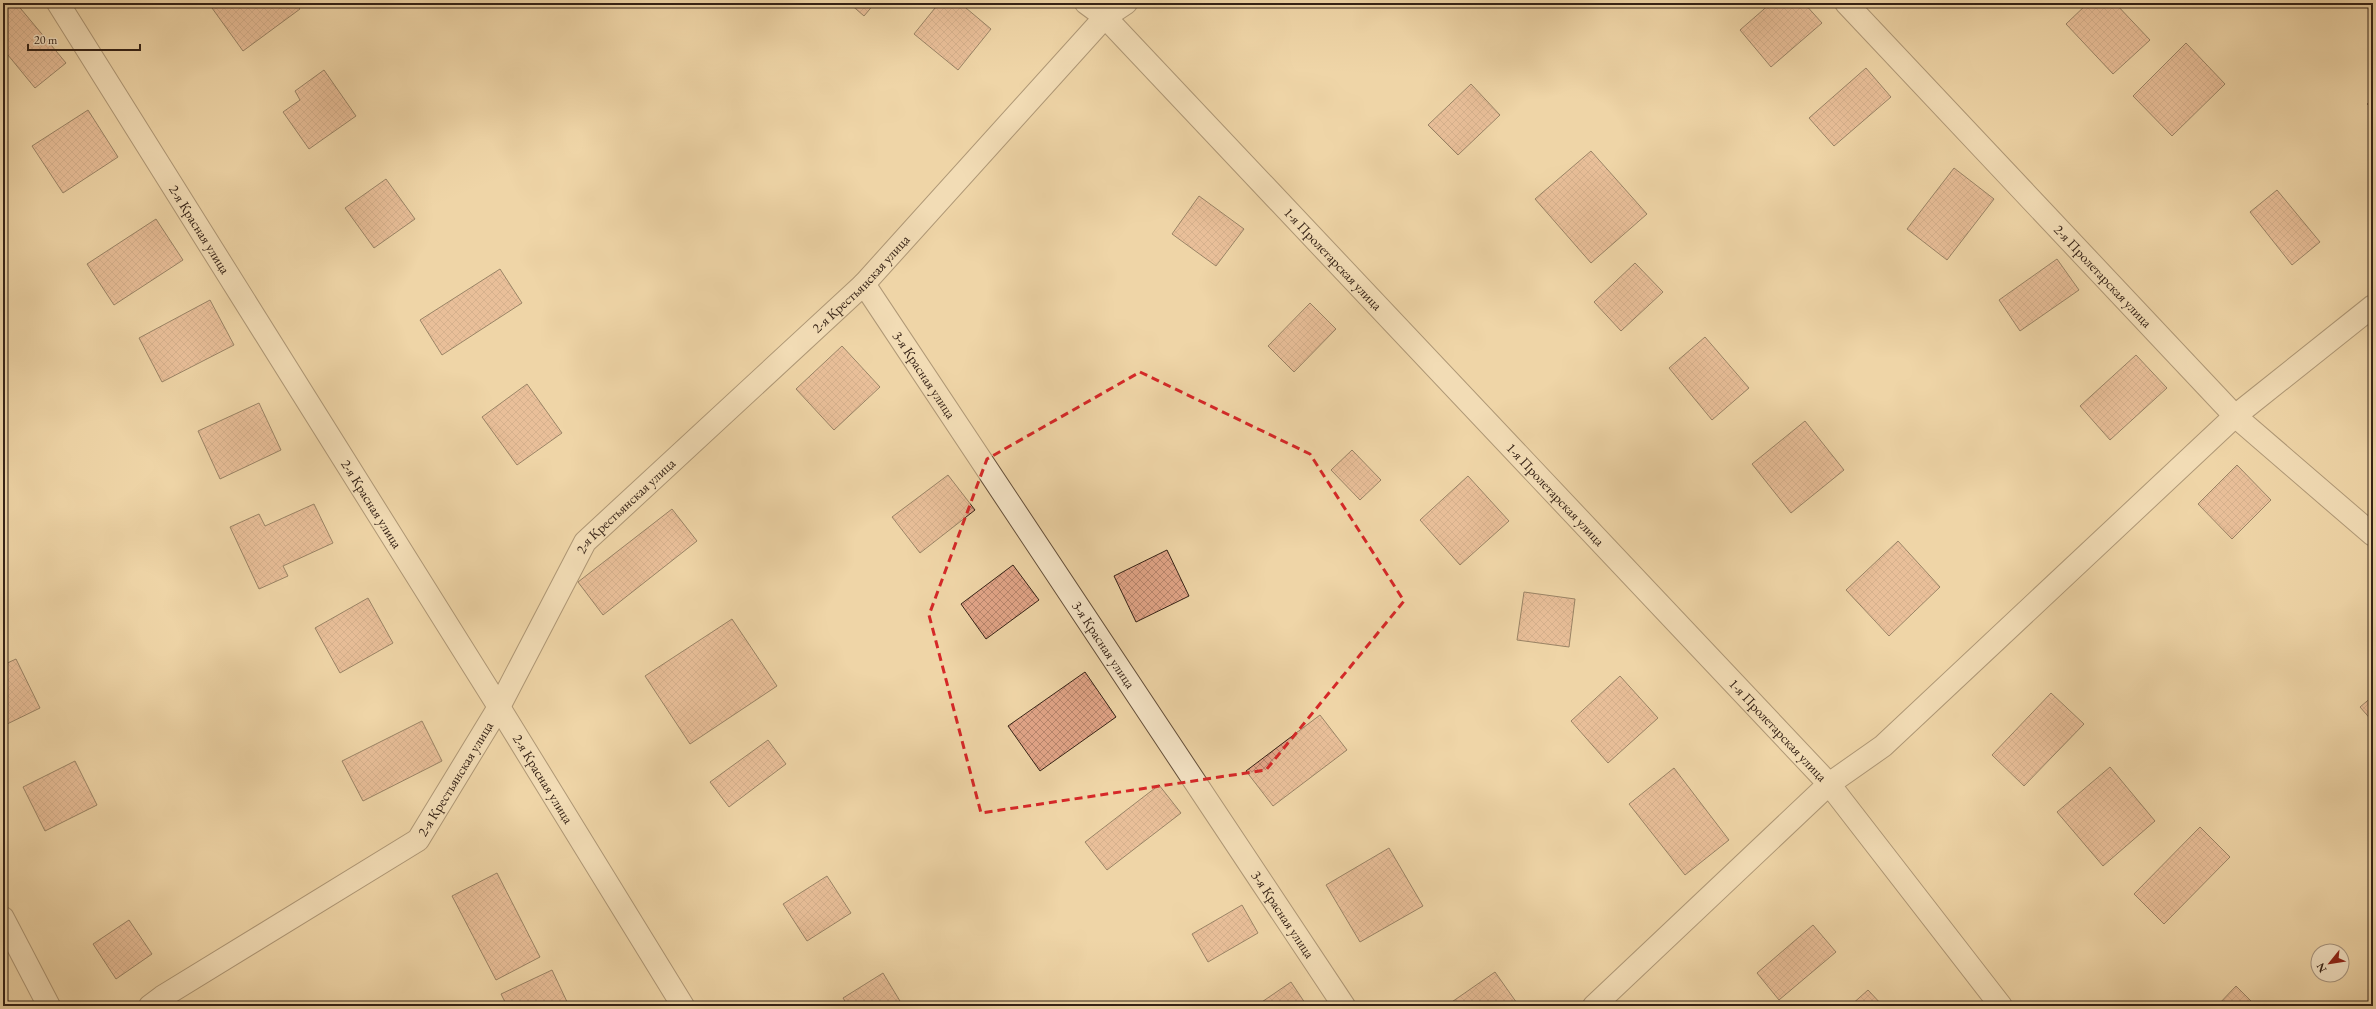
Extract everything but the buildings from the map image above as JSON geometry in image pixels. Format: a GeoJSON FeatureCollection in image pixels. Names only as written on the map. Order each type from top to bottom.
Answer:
{"type":"FeatureCollection","features":[{"type":"Feature","properties":{"kind":"street","name":"2-я Красная улица"},"geometry":{"type":"LineString","coordinates":[[58,3],[499,706],[683,1006]]}},
{"type":"Feature","properties":{"kind":"street","name":"1-я Пролетарская улица"},"geometry":{"type":"LineString","coordinates":[[1086,3],[1105,17],[1830,784],[2001,1006]]}},
{"type":"Feature","properties":{"kind":"street","name":"2-я Крестьянская улица"},"geometry":{"type":"LineString","coordinates":[[150,1006],[162,997],[418,840],[499,706],[585,542],[864,284],[1105,17],[1126,3]]}},
{"type":"Feature","properties":{"kind":"street","name":"2-я Пролетарская улица"},"geometry":{"type":"LineString","coordinates":[[1846,3],[2235,416],[2373,535]]}},
{"type":"Feature","properties":{"kind":"street","name":"3-я Красная улица"},"geometry":{"type":"LineString","coordinates":[[864,284],[1344,1006]]}},
{"type":"Feature","properties":{"kind":"street"},"geometry":{"type":"LineString","coordinates":[[1594,1006],[1830,784],[1883,746],[2235,416],[2373,306]]}},
{"type":"Feature","properties":{"kind":"street"},"geometry":{"type":"LineString","coordinates":[[3,918],[49,1006]]}},
{"type":"Feature","properties":{"kind":"highlighted area"},"geometry":{"type":"Polygon","coordinates":[[[1140,372],[1310,454],[1404,601],[1266,770],[981,813],[929,615],[987,459],[1140,372]]]}}]}
